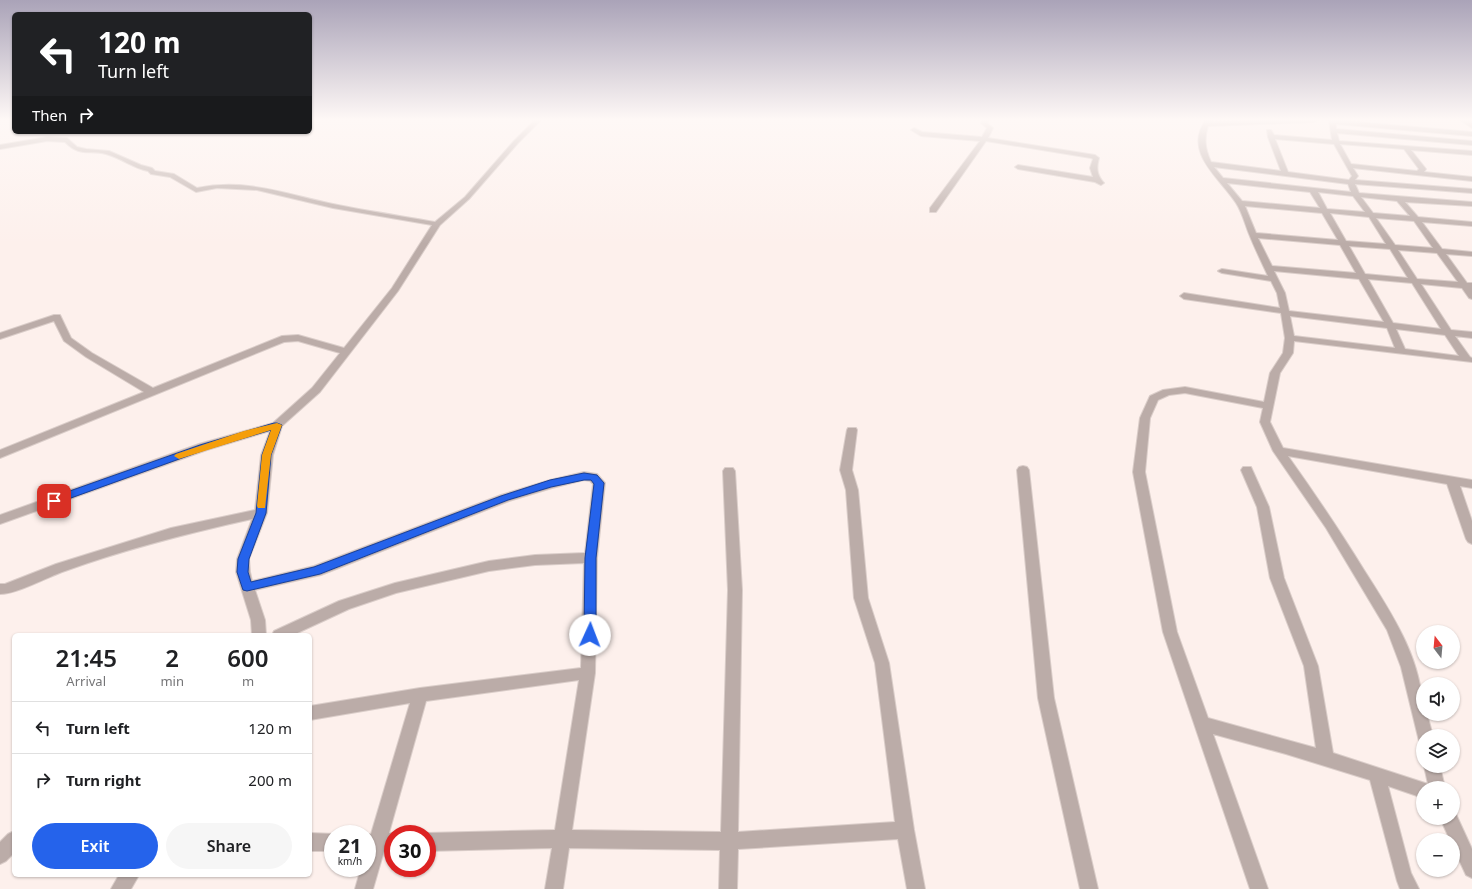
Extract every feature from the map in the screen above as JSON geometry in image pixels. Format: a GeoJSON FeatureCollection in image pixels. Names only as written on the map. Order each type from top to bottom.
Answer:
{"type":"FeatureCollection","features":[{"type":"Feature","properties":{"kind":"street"},"geometry":{"type":"LineString","coordinates":[[127,161],[139,167],[150,169],[153,172],[172,175],[196,190],[217,186],[257,188],[333,206],[437,224]]}},
{"type":"Feature","properties":{"kind":"street"},"geometry":{"type":"LineString","coordinates":[[0,520],[203,447],[277,425],[316,390],[395,289],[437,224],[467,198],[499,161]]}},
{"type":"Feature","properties":{"kind":"street"},"geometry":{"type":"LineString","coordinates":[[933,210],[968,161]]}},
{"type":"Feature","properties":{"kind":"street"},"geometry":{"type":"LineString","coordinates":[[1018,167],[1099,181],[1093,168],[1095,161]]}},
{"type":"Feature","properties":{"kind":"street"},"geometry":{"type":"LineString","coordinates":[[1280,161],[1285,174]]}},
{"type":"Feature","properties":{"kind":"street"},"geometry":{"type":"LineString","coordinates":[[1347,161],[1355,176],[1352,182],[1356,194],[1392,246],[1447,332],[1469,360]]}},
{"type":"Feature","properties":{"kind":"street"},"geometry":{"type":"LineString","coordinates":[[1417,161],[1423,169],[1419,173]]}},
{"type":"Feature","properties":{"kind":"street"},"geometry":{"type":"LineString","coordinates":[[1208,164],[1352,182],[1472,191]]}},
{"type":"Feature","properties":{"kind":"street"},"geometry":{"type":"LineString","coordinates":[[1208,164],[1240,203],[1268,268],[1281,293],[1290,338],[1288,354],[1275,373],[1265,422],[1279,451],[1330,525],[1393,628],[1408,667],[1423,729]]}},
{"type":"Feature","properties":{"kind":"street"},"geometry":{"type":"LineString","coordinates":[[1349,166],[1472,179]]}},
{"type":"Feature","properties":{"kind":"street"},"geometry":{"type":"LineString","coordinates":[[1221,180],[1399,199],[1472,204]]}},
{"type":"Feature","properties":{"kind":"street"},"geometry":{"type":"LineString","coordinates":[[1313,190],[1327,211],[1390,325],[1401,351]]}},
{"type":"Feature","properties":{"kind":"street"},"geometry":{"type":"LineString","coordinates":[[1399,199],[1468,286],[1472,296]]}},
{"type":"Feature","properties":{"kind":"street"},"geometry":{"type":"LineString","coordinates":[[1240,203],[1472,224]]}},
{"type":"Feature","properties":{"kind":"street"},"geometry":{"type":"LineString","coordinates":[[1253,235],[1472,254]]}},
{"type":"Feature","properties":{"kind":"street"},"geometry":{"type":"LineString","coordinates":[[1268,268],[1468,286]]}},
{"type":"Feature","properties":{"kind":"street"},"geometry":{"type":"LineString","coordinates":[[1222,271],[1274,279]]}},
{"type":"Feature","properties":{"kind":"street"},"geometry":{"type":"LineString","coordinates":[[1184,296],[1285,312],[1472,335]]}},
{"type":"Feature","properties":{"kind":"street"},"geometry":{"type":"LineString","coordinates":[[0,336],[56,317],[67,339],[89,355],[152,392]]}},
{"type":"Feature","properties":{"kind":"street"},"geometry":{"type":"LineString","coordinates":[[0,454],[282,339],[298,338],[346,352]]}},
{"type":"Feature","properties":{"kind":"street"},"geometry":{"type":"LineString","coordinates":[[1290,338],[1469,360]]}},
{"type":"Feature","properties":{"kind":"street"},"geometry":{"type":"LineString","coordinates":[[1259,889],[1170,632],[1139,472],[1145,418],[1154,398],[1167,392],[1185,390],[1206,392],[1268,406]]}},
{"type":"Feature","properties":{"kind":"street"},"geometry":{"type":"LineString","coordinates":[[259,633],[258,620],[243,572],[243,559],[261,513],[267,455],[277,425]]}},
{"type":"Feature","properties":{"kind":"street"},"geometry":{"type":"LineString","coordinates":[[852,430],[846,470],[852,490],[861,598],[882,662],[905,830],[916,889]]}},
{"type":"Feature","properties":{"kind":"street"},"geometry":{"type":"LineString","coordinates":[[1279,451],[1472,484]]}},
{"type":"Feature","properties":{"kind":"street"},"geometry":{"type":"LineString","coordinates":[[728,889],[735,590],[729,470]]}},
{"type":"Feature","properties":{"kind":"street"},"geometry":{"type":"LineString","coordinates":[[1023,470],[1046,698],[1090,889]]}},
{"type":"Feature","properties":{"kind":"street"},"geometry":{"type":"LineString","coordinates":[[1247,470],[1263,507],[1277,578],[1311,666],[1326,758]]}},
{"type":"Feature","properties":{"kind":"street"},"geometry":{"type":"LineString","coordinates":[[247,587],[316,571],[505,498],[550,484],[584,476],[593,477],[599,483],[591,558],[588,673],[554,889]]}},
{"type":"Feature","properties":{"kind":"street"},"geometry":{"type":"LineString","coordinates":[[1452,480],[1472,539]]}},
{"type":"Feature","properties":{"kind":"street"},"geometry":{"type":"LineString","coordinates":[[0,589],[6,589],[62,567],[171,533],[261,513]]}},
{"type":"Feature","properties":{"kind":"street"},"geometry":{"type":"LineString","coordinates":[[283,633],[344,605],[395,588],[489,566],[535,560],[591,558]]}},
{"type":"Feature","properties":{"kind":"street"},"geometry":{"type":"LineString","coordinates":[[312,713],[420,695],[588,673]]}},
{"type":"Feature","properties":{"kind":"street"},"geometry":{"type":"LineString","coordinates":[[364,889],[379,842],[420,695]]}},
{"type":"Feature","properties":{"kind":"street"},"geometry":{"type":"LineString","coordinates":[[1203,724],[1291,747],[1416,788]]}},
{"type":"Feature","properties":{"kind":"street"},"geometry":{"type":"LineString","coordinates":[[1377,774],[1403,874],[1410,889]]}},
{"type":"Feature","properties":{"kind":"street"},"geometry":{"type":"LineString","coordinates":[[1452,825],[1472,870]]}},
{"type":"Feature","properties":{"kind":"street"},"geometry":{"type":"LineString","coordinates":[[436,842],[562,839],[730,841],[905,830]]}},
{"type":"Feature","properties":{"kind":"street"},"geometry":{"type":"LineString","coordinates":[[0,855],[12,842]]}},
{"type":"Feature","properties":{"kind":"street"},"geometry":{"type":"LineString","coordinates":[[312,842],[324,842]]}},
{"type":"Feature","properties":{"kind":"street"},"geometry":{"type":"LineString","coordinates":[[120,889],[129,877]]}},
{"type":"Feature","properties":{"kind":"slow traffic"},"geometry":{"type":"LineString","coordinates":[[179,456],[203,447],[277,425],[267,455],[262,506]]}},
{"type":"Feature","properties":{"kind":"route"},"geometry":{"type":"LineString","coordinates":[[54,501],[203,447],[277,425],[267,455],[261,513],[243,559],[243,572],[247,587],[316,571],[505,498],[550,484],[584,476],[593,477],[599,483],[591,558],[590,635]]}}]}
